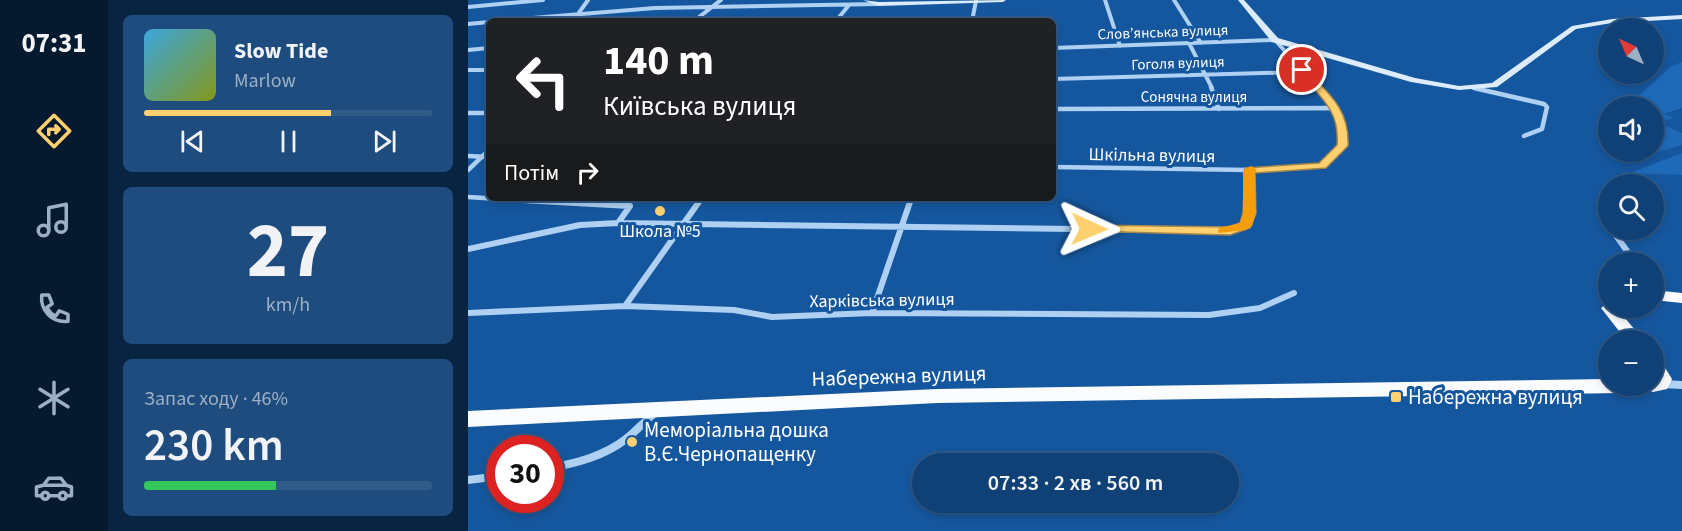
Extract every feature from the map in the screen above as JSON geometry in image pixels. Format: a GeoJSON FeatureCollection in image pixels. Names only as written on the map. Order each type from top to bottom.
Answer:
{"type":"FeatureCollection","features":[{"type":"Feature","properties":{"kind":"main road"},"geometry":{"type":"LineString","coordinates":[[1664,295],[1682,298]]}},
{"type":"Feature","properties":{"kind":"main road"},"geometry":{"type":"LineString","coordinates":[[1618,318],[1627,330]]}},
{"type":"Feature","properties":{"kind":"main road","name":"Набережна вулиця"},"geometry":{"type":"LineString","coordinates":[[468,419],[937,396],[1598,386]]}},
{"type":"Feature","properties":{"kind":"street"},"geometry":{"type":"LineString","coordinates":[[468,7],[543,0]]}},
{"type":"Feature","properties":{"kind":"street"},"geometry":{"type":"LineString","coordinates":[[575,18],[588,0]]}},
{"type":"Feature","properties":{"kind":"street"},"geometry":{"type":"LineString","coordinates":[[698,18],[721,0]]}},
{"type":"Feature","properties":{"kind":"street"},"geometry":{"type":"LineString","coordinates":[[866,0],[879,4]]}},
{"type":"Feature","properties":{"kind":"street"},"geometry":{"type":"LineString","coordinates":[[527,18],[579,13],[713,7],[1003,0]]}},
{"type":"Feature","properties":{"kind":"street"},"geometry":{"type":"LineString","coordinates":[[1105,0],[1120,46]]}},
{"type":"Feature","properties":{"kind":"street"},"geometry":{"type":"LineString","coordinates":[[1174,0],[1201,43]]}},
{"type":"Feature","properties":{"kind":"street"},"geometry":{"type":"LineString","coordinates":[[1241,0],[1336,108]]}},
{"type":"Feature","properties":{"kind":"street"},"geometry":{"type":"LineString","coordinates":[[973,18],[976,1]]}},
{"type":"Feature","properties":{"kind":"street"},"geometry":{"type":"LineString","coordinates":[[838,18],[849,5]]}},
{"type":"Feature","properties":{"kind":"street"},"geometry":{"type":"LineString","coordinates":[[1474,88],[1494,84],[1574,27],[1612,21],[1682,17]]}},
{"type":"Feature","properties":{"kind":"street"},"geometry":{"type":"LineString","coordinates":[[468,24],[486,22]]}},
{"type":"Feature","properties":{"kind":"street"},"geometry":{"type":"LineString","coordinates":[[1275,40],[1414,80],[1474,88],[1544,104],[1547,107],[1542,129],[1524,136]]}},
{"type":"Feature","properties":{"kind":"street","name":"Слов’янська вулиця"},"geometry":{"type":"LineString","coordinates":[[1056,48],[1275,40]]}},
{"type":"Feature","properties":{"kind":"street"},"geometry":{"type":"LineString","coordinates":[[1189,43],[1208,75],[1219,109]]}},
{"type":"Feature","properties":{"kind":"street"},"geometry":{"type":"LineString","coordinates":[[468,50],[486,48]]}},
{"type":"Feature","properties":{"kind":"street"},"geometry":{"type":"LineString","coordinates":[[468,70],[486,70]]}},
{"type":"Feature","properties":{"kind":"street","name":"Гоголя вулиця"},"geometry":{"type":"LineString","coordinates":[[1056,79],[1303,72]]}},
{"type":"Feature","properties":{"kind":"street","name":"Сонячна вулиця"},"geometry":{"type":"LineString","coordinates":[[1056,109],[1336,108]]}},
{"type":"Feature","properties":{"kind":"street","name":"Шкільна вулиця"},"geometry":{"type":"LineString","coordinates":[[1056,167],[1249,170],[1322,166],[1343,146],[1344,132],[1336,108]]}},
{"type":"Feature","properties":{"kind":"street"},"geometry":{"type":"LineString","coordinates":[[468,113],[486,113]]}},
{"type":"Feature","properties":{"kind":"street"},"geometry":{"type":"LineString","coordinates":[[468,170],[486,153]]}},
{"type":"Feature","properties":{"kind":"street"},"geometry":{"type":"LineString","coordinates":[[468,156],[486,157]]}},
{"type":"Feature","properties":{"kind":"street"},"geometry":{"type":"LineString","coordinates":[[468,249],[580,225],[618,223],[1230,231],[1245,226],[1250,213],[1249,170]]}},
{"type":"Feature","properties":{"kind":"street"},"geometry":{"type":"LineString","coordinates":[[468,197],[486,198]]}},
{"type":"Feature","properties":{"kind":"street"},"geometry":{"type":"LineString","coordinates":[[540,201],[630,206],[618,223]]}},
{"type":"Feature","properties":{"kind":"street"},"geometry":{"type":"LineString","coordinates":[[625,306],[700,201]]}},
{"type":"Feature","properties":{"kind":"street"},"geometry":{"type":"LineString","coordinates":[[872,313],[910,201]]}},
{"type":"Feature","properties":{"kind":"street","name":"Харківська вулиця"},"geometry":{"type":"LineString","coordinates":[[468,313],[625,306],[734,310],[772,317],[872,313],[1209,315],[1260,308],[1294,293]]}},
{"type":"Feature","properties":{"kind":"street"},"geometry":{"type":"LineString","coordinates":[[1664,385],[1682,384]]}},
{"type":"Feature","properties":{"kind":"street"},"geometry":{"type":"LineString","coordinates":[[564,466],[604,452],[626,439],[658,411]]}},
{"type":"Feature","properties":{"kind":"street"},"geometry":{"type":"LineString","coordinates":[[468,480],[486,478]]}},
{"type":"Feature","properties":{"kind":"shaded area"},"geometry":{"type":"Polygon","coordinates":[[[1682,62],[1682,108],[1664,114],[1664,96],[1639,96],[1652,84],[1664,84],[1664,73],[1682,62]]]}},
{"type":"Feature","properties":{"kind":"shaded area"},"geometry":{"type":"Polygon","coordinates":[[[1664,114],[1674,118],[1664,120],[1664,114]]]}},
{"type":"Feature","properties":{"kind":"shaded area"},"geometry":{"type":"Polygon","coordinates":[[[1664,125],[1682,133],[1682,145],[1664,150],[1664,125]]]}},
{"type":"Feature","properties":{"kind":"shaded area"},"geometry":{"type":"Polygon","coordinates":[[[1682,153],[1682,175],[1630,173],[1664,162],[1664,160],[1682,153]]]}},
{"type":"Feature","properties":{"kind":"slow traffic"},"geometry":{"type":"LineString","coordinates":[[1224,231],[1245,226],[1250,213],[1249,170],[1251,170]]}},
{"type":"Feature","properties":{"kind":"place","name":"Школа №5"},"geometry":{"type":"Point","coordinates":[660,211]}},
{"type":"Feature","properties":{"kind":"place","name":"Набережна вулиця"},"geometry":{"type":"Point","coordinates":[1396,397]}},
{"type":"Feature","properties":{"kind":"place","name":"Меморіальна дошка В.Є.Чернопащенку"},"geometry":{"type":"Point","coordinates":[632,442]}},
{"type":"Feature","properties":{"kind":"route"},"geometry":{"type":"LineString","coordinates":[[1089,229],[1230,231],[1245,226],[1250,213],[1249,170],[1322,166],[1343,146],[1344,132],[1338,111],[1302,70]]}}]}
